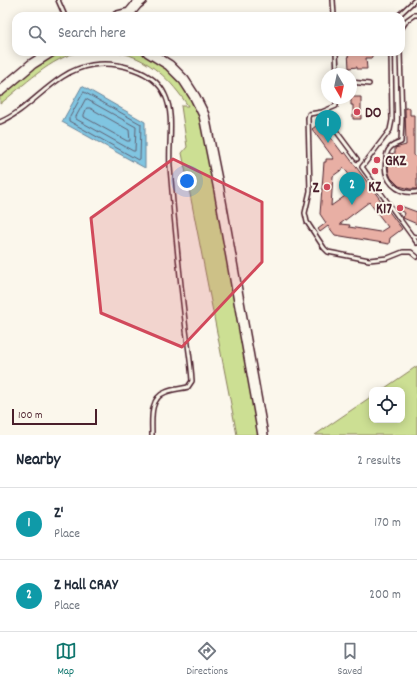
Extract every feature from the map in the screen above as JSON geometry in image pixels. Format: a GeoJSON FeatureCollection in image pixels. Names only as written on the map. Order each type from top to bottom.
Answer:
{"type":"FeatureCollection","features":[{"type":"Feature","properties":{"kind":"main road"},"geometry":{"type":"LineString","coordinates":[[131,12],[142,0]]}},
{"type":"Feature","properties":{"kind":"main road"},"geometry":{"type":"LineString","coordinates":[[0,91],[32,64],[45,56]]}},
{"type":"Feature","properties":{"kind":"main road"},"geometry":{"type":"LineString","coordinates":[[154,56],[169,65],[184,80],[204,115],[218,183],[263,435]]}},
{"type":"Feature","properties":{"kind":"lane"},"geometry":{"type":"LineString","coordinates":[[58,0],[63,12]]}},
{"type":"Feature","properties":{"kind":"lane"},"geometry":{"type":"LineString","coordinates":[[333,0],[334,12]]}},
{"type":"Feature","properties":{"kind":"lane"},"geometry":{"type":"LineString","coordinates":[[402,12],[415,0]]}},
{"type":"Feature","properties":{"kind":"lane"},"geometry":{"type":"LineString","coordinates":[[405,23],[414,15],[417,15]]}},
{"type":"Feature","properties":{"kind":"lane"},"geometry":{"type":"LineString","coordinates":[[336,56],[337,68]]}},
{"type":"Feature","properties":{"kind":"lane"},"geometry":{"type":"LineString","coordinates":[[391,56],[392,120],[390,130],[362,167],[417,242]]}},
{"type":"Feature","properties":{"kind":"lane"},"geometry":{"type":"LineString","coordinates":[[400,56],[402,119],[401,142],[390,148],[387,154],[385,173],[388,180],[395,186],[404,190],[417,192]]}},
{"type":"Feature","properties":{"kind":"lane"},"geometry":{"type":"LineString","coordinates":[[0,122],[24,108],[61,77],[79,68],[91,65],[123,66],[135,70],[149,77],[159,85],[165,95],[170,113],[170,165],[192,381],[188,387],[167,391],[157,398],[152,410],[152,435]]}},
{"type":"Feature","properties":{"kind":"lane"},"geometry":{"type":"LineString","coordinates":[[357,83],[369,84]]}},
{"type":"Feature","properties":{"kind":"lane"},"geometry":{"type":"LineString","coordinates":[[336,104],[336,106],[322,112],[309,114],[308,118],[310,191],[305,213],[307,222],[328,252],[370,260],[388,258],[407,252],[411,252],[417,257]]}},
{"type":"Feature","properties":{"kind":"lane"},"geometry":{"type":"LineString","coordinates":[[322,112],[357,159]]}},
{"type":"Feature","properties":{"kind":"lane"},"geometry":{"type":"LineString","coordinates":[[412,236],[417,237]]}},
{"type":"Feature","properties":{"kind":"highlighted area"},"geometry":{"type":"Polygon","coordinates":[[[173,159],[262,202],[262,262],[182,347],[101,313],[91,218],[173,159]]]}},
{"type":"Feature","properties":{"kind":"green space"},"geometry":{"type":"Polygon","coordinates":[[[51,56],[67,56],[59,59],[38,73],[0,104],[0,95],[35,66],[51,56]]]}},
{"type":"Feature","properties":{"kind":"green space"},"geometry":{"type":"Polygon","coordinates":[[[131,56],[147,56],[168,69],[185,87],[199,112],[228,253],[258,435],[237,435],[182,153],[187,147],[181,106],[188,106],[167,79],[150,65],[131,56]]]}},
{"type":"Feature","properties":{"kind":"green space"},"geometry":{"type":"Polygon","coordinates":[[[417,366],[417,435],[315,435],[369,398],[369,423],[405,423],[405,387],[386,387],[417,366]]]}},
{"type":"Feature","properties":{"kind":"water"},"geometry":{"type":"Polygon","coordinates":[[[82,86],[145,122],[145,168],[62,122],[82,86]]]}},
{"type":"Feature","properties":{"kind":"building"},"geometry":{"type":"Polygon","coordinates":[[[348,56],[372,56],[372,58],[366,58],[367,69],[357,69],[357,67],[349,68],[348,56]]]}},
{"type":"Feature","properties":{"kind":"building","name":"DO"},"geometry":{"type":"Polygon","coordinates":[[[357,97],[361,97],[361,119],[353,119],[353,105],[351,105],[357,104],[357,97]]]}},
{"type":"Feature","properties":{"kind":"building"},"geometry":{"type":"Polygon","coordinates":[[[405,108],[410,108],[410,115],[414,115],[414,155],[417,159],[417,189],[399,186],[391,178],[388,167],[390,154],[395,153],[395,148],[406,145],[405,108]]]}},
{"type":"Feature","properties":{"kind":"building"},"geometry":{"type":"Polygon","coordinates":[[[320,123],[343,154],[345,152],[402,229],[390,238],[389,244],[335,235],[328,226],[320,232],[318,229],[326,223],[320,214],[324,162],[326,162],[326,159],[334,159],[312,129],[320,123]],[[344,168],[333,176],[331,206],[355,189],[347,178],[350,176],[344,168]],[[369,202],[340,224],[380,232],[388,227],[369,202]]]}},
{"type":"Feature","properties":{"kind":"building"},"geometry":{"type":"Polygon","coordinates":[[[398,205],[417,212],[417,224],[403,218],[405,213],[396,209],[398,205]]]}},
{"type":"Feature","properties":{"kind":"place","name":"DO"},"geometry":{"type":"Point","coordinates":[357,112]}},
{"type":"Feature","properties":{"kind":"place","name":"Z'"},"geometry":{"type":"Point","coordinates":[328,143]}},
{"type":"Feature","properties":{"kind":"place","name":"GKZ"},"geometry":{"type":"Point","coordinates":[377,160]}},
{"type":"Feature","properties":{"kind":"place","name":"KZ"},"geometry":{"type":"Point","coordinates":[375,171]}},
{"type":"Feature","properties":{"kind":"place","name":"Z"},"geometry":{"type":"Point","coordinates":[327,187]}},
{"type":"Feature","properties":{"kind":"place","name":"Z Hall CRAY"},"geometry":{"type":"Point","coordinates":[352,205]}},
{"type":"Feature","properties":{"kind":"place","name":"K17"},"geometry":{"type":"Point","coordinates":[400,208]}}]}
